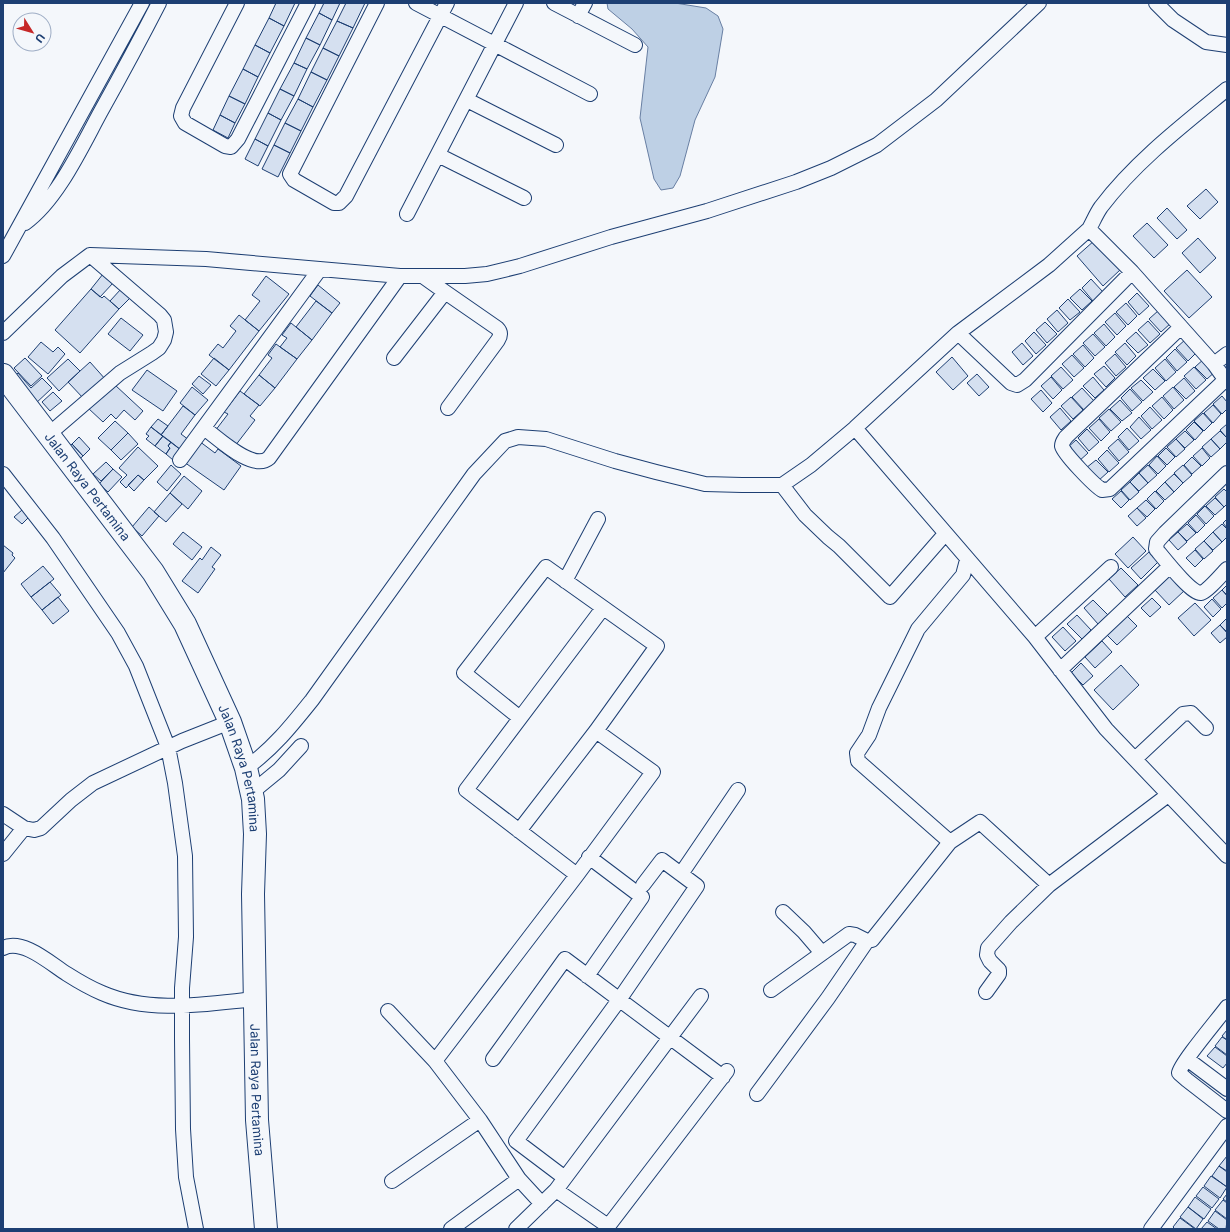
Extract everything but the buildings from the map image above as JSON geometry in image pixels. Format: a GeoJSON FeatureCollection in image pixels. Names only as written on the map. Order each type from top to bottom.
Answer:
{"type":"FeatureCollection","features":[{"type":"Feature","properties":{"kind":"main road","name":"Jalan Raya Pertamina"},"geometry":{"type":"LineString","coordinates":[[3,375],[153,572],[170,598],[185,624],[221,725],[246,768],[251,792],[255,834],[253,894],[257,1120],[266,1229]]}},
{"type":"Feature","properties":{"kind":"street"},"geometry":{"type":"LineString","coordinates":[[3,256],[142,3]]}},
{"type":"Feature","properties":{"kind":"street"},"geometry":{"type":"LineString","coordinates":[[18,228],[31,219],[62,180],[160,3]]}},
{"type":"Feature","properties":{"kind":"street"},"geometry":{"type":"LineString","coordinates":[[237,3],[180,116],[186,122],[225,146],[231,148],[235,144],[245,126],[308,3]]}},
{"type":"Feature","properties":{"kind":"street"},"geometry":{"type":"LineString","coordinates":[[377,3],[290,174],[294,180],[334,203],[338,203],[346,196],[443,9]]}},
{"type":"Feature","properties":{"kind":"street"},"geometry":{"type":"LineString","coordinates":[[416,3],[443,9],[496,44],[590,94]]}},
{"type":"Feature","properties":{"kind":"street"},"geometry":{"type":"LineString","coordinates":[[407,214],[516,3]]}},
{"type":"Feature","properties":{"kind":"street"},"geometry":{"type":"LineString","coordinates":[[554,3],[635,44]]}},
{"type":"Feature","properties":{"kind":"street"},"geometry":{"type":"LineString","coordinates":[[578,16],[585,3]]}},
{"type":"Feature","properties":{"kind":"street"},"geometry":{"type":"LineString","coordinates":[[3,333],[62,276],[90,256],[206,259],[400,276],[465,276],[487,274],[520,266],[611,237],[707,211],[796,182],[831,168],[877,145],[936,100],[1040,3]]}},
{"type":"Feature","properties":{"kind":"street"},"geometry":{"type":"LineString","coordinates":[[1156,3],[1173,20],[1206,42],[1227,45]]}},
{"type":"Feature","properties":{"kind":"street"},"geometry":{"type":"LineString","coordinates":[[246,768],[261,757],[289,729],[317,693],[474,474],[505,441],[518,437],[546,439],[622,463],[705,484],[782,485],[810,465],[855,428],[958,333],[1049,265],[1088,229],[1100,208],[1124,179],[1186,123],[1227,89]]}},
{"type":"Feature","properties":{"kind":"street"},"geometry":{"type":"LineString","coordinates":[[467,100],[556,145]]}},
{"type":"Feature","properties":{"kind":"street"},"geometry":{"type":"LineString","coordinates":[[438,155],[524,198]]}},
{"type":"Feature","properties":{"kind":"street"},"geometry":{"type":"LineString","coordinates":[[1088,229],[1132,272],[1214,364],[1226,381],[1110,489],[1102,490],[1095,486],[1069,456],[1062,447],[1062,443],[1066,437],[1181,327]]}},
{"type":"Feature","properties":{"kind":"street"},"geometry":{"type":"LineString","coordinates":[[49,434],[120,373],[159,348],[164,340],[166,326],[160,315],[90,256]]}},
{"type":"Feature","properties":{"kind":"street"},"geometry":{"type":"LineString","coordinates":[[180,460],[320,269]]}},
{"type":"Feature","properties":{"kind":"street"},"geometry":{"type":"LineString","coordinates":[[958,333],[1011,383],[1017,385],[1025,380],[1132,272]]}},
{"type":"Feature","properties":{"kind":"street"},"geometry":{"type":"LineString","coordinates":[[204,428],[242,456],[260,462],[265,462],[400,276]]}},
{"type":"Feature","properties":{"kind":"street"},"geometry":{"type":"LineString","coordinates":[[424,277],[497,328],[501,336],[448,408]]}},
{"type":"Feature","properties":{"kind":"street"},"geometry":{"type":"LineString","coordinates":[[394,358],[445,292]]}},
{"type":"Feature","properties":{"kind":"street"},"geometry":{"type":"LineString","coordinates":[[1214,364],[1227,354]]}},
{"type":"Feature","properties":{"kind":"street"},"geometry":{"type":"LineString","coordinates":[[855,428],[967,560],[1035,637],[1106,729],[1227,856]]}},
{"type":"Feature","properties":{"kind":"street"},"geometry":{"type":"LineString","coordinates":[[1227,472],[1165,533],[1157,542],[1156,549],[1170,566],[1192,588],[1201,593],[1227,569]]}},
{"type":"Feature","properties":{"kind":"street"},"geometry":{"type":"LineString","coordinates":[[3,474],[53,538],[118,633],[136,666],[168,747],[175,783],[185,856],[186,938],[182,1005],[183,1135],[186,1177],[196,1229]]}},
{"type":"Feature","properties":{"kind":"street"},"geometry":{"type":"LineString","coordinates":[[782,485],[805,515],[839,546],[890,597],[945,534]]}},
{"type":"Feature","properties":{"kind":"street"},"geometry":{"type":"LineString","coordinates":[[565,581],[598,519]]}},
{"type":"Feature","properties":{"kind":"street"},"geometry":{"type":"LineString","coordinates":[[950,842],[858,761],[857,758],[859,749],[869,735],[879,708],[918,629],[963,575],[967,560]]}},
{"type":"Feature","properties":{"kind":"street"},"geometry":{"type":"LineString","coordinates":[[1060,670],[1170,566]]}},
{"type":"Feature","properties":{"kind":"street"},"geometry":{"type":"LineString","coordinates":[[520,718],[464,673],[546,567],[657,646],[596,731],[520,831]]}},
{"type":"Feature","properties":{"kind":"street"},"geometry":{"type":"LineString","coordinates":[[1035,637],[1112,567]]}},
{"type":"Feature","properties":{"kind":"street"},"geometry":{"type":"LineString","coordinates":[[577,875],[466,790],[603,608]]}},
{"type":"Feature","properties":{"kind":"street"},"geometry":{"type":"LineString","coordinates":[[1135,759],[1183,714],[1191,713],[1206,728]]}},
{"type":"Feature","properties":{"kind":"street"},"geometry":{"type":"LineString","coordinates":[[3,814],[24,828],[34,830],[40,828],[71,800],[93,783],[168,747],[221,725]]}},
{"type":"Feature","properties":{"kind":"street"},"geometry":{"type":"LineString","coordinates":[[434,1061],[577,875],[653,772],[596,731]]}},
{"type":"Feature","properties":{"kind":"street"},"geometry":{"type":"LineString","coordinates":[[251,792],[279,770],[301,746]]}},
{"type":"Feature","properties":{"kind":"street"},"geometry":{"type":"LineString","coordinates":[[682,874],[738,790]]}},
{"type":"Feature","properties":{"kind":"street"},"geometry":{"type":"LineString","coordinates":[[986,992],[999,974],[999,970],[990,961],[987,955],[988,948],[996,938],[1049,885],[1168,795]]}},
{"type":"Feature","properties":{"kind":"street"},"geometry":{"type":"LineString","coordinates":[[757,1094],[828,998],[867,942],[872,940],[884,927],[950,842],[980,822],[1049,885]]}},
{"type":"Feature","properties":{"kind":"street"},"geometry":{"type":"LineString","coordinates":[[3,854],[24,828]]}},
{"type":"Feature","properties":{"kind":"street"},"geometry":{"type":"LineString","coordinates":[[587,976],[642,897],[589,857]]}},
{"type":"Feature","properties":{"kind":"street"},"geometry":{"type":"LineString","coordinates":[[565,1178],[516,1141],[619,1000],[697,886],[662,860],[643,885]]}},
{"type":"Feature","properties":{"kind":"street"},"geometry":{"type":"LineString","coordinates":[[783,912],[804,932],[822,953]]}},
{"type":"Feature","properties":{"kind":"street"},"geometry":{"type":"LineString","coordinates":[[771,990],[849,934],[855,935],[867,942]]}},
{"type":"Feature","properties":{"kind":"street"},"geometry":{"type":"LineString","coordinates":[[3,948],[8,945],[28,949],[102,993],[130,1003],[182,1005],[255,999]]}},
{"type":"Feature","properties":{"kind":"street"},"geometry":{"type":"LineString","coordinates":[[493,1059],[566,960],[671,1038],[725,1074],[607,1228],[556,1190]]}},
{"type":"Feature","properties":{"kind":"street"},"geometry":{"type":"LineString","coordinates":[[516,1229],[556,1190],[701,996]]}},
{"type":"Feature","properties":{"kind":"street"},"geometry":{"type":"LineString","coordinates":[[1227,1007],[1180,1070],[1181,1076],[1227,1110]]}},
{"type":"Feature","properties":{"kind":"street"},"geometry":{"type":"LineString","coordinates":[[388,1011],[434,1061],[480,1120],[519,1180],[542,1204]]}},
{"type":"Feature","properties":{"kind":"street"},"geometry":{"type":"LineString","coordinates":[[1187,1059],[1227,1089]]}},
{"type":"Feature","properties":{"kind":"street"},"geometry":{"type":"LineString","coordinates":[[392,1181],[480,1120]]}},
{"type":"Feature","properties":{"kind":"street"},"geometry":{"type":"LineString","coordinates":[[1151,1229],[1227,1126]]}},
{"type":"Feature","properties":{"kind":"street"},"geometry":{"type":"LineString","coordinates":[[452,1229],[519,1180]]}},
{"type":"Feature","properties":{"kind":"street"},"geometry":{"type":"LineString","coordinates":[[523,1229],[542,1204]]}},
{"type":"Feature","properties":{"kind":"water"},"geometry":{"type":"Polygon","coordinates":[[[607,3],[675,3],[706,8],[718,16],[723,29],[715,77],[695,120],[680,176],[673,188],[661,190],[654,179],[640,118],[648,47],[632,29],[608,9],[607,3]]]}}]}
